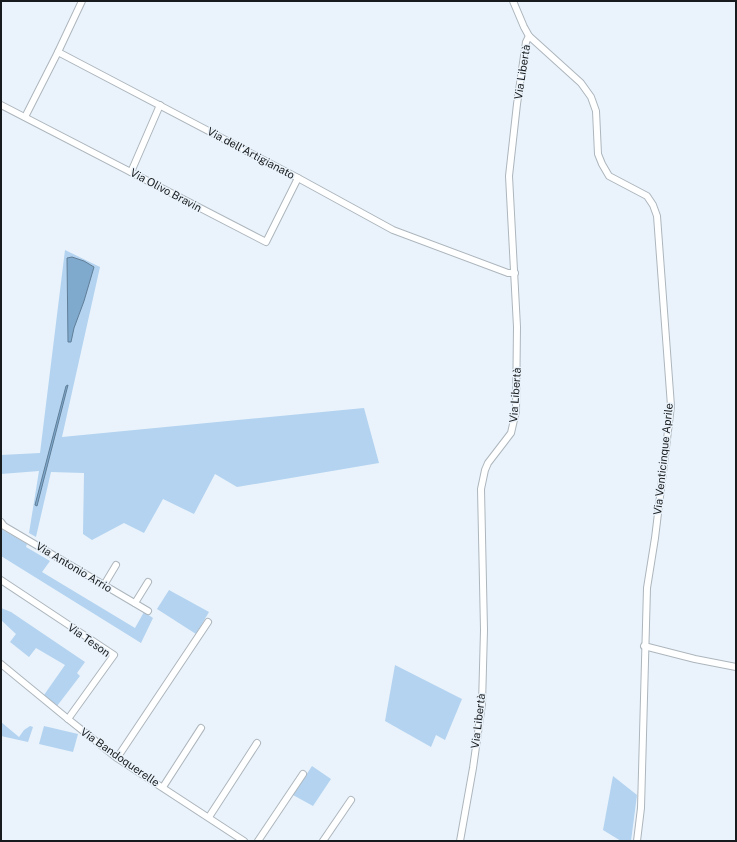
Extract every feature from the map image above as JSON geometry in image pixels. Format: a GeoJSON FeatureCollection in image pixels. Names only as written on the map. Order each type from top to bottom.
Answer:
{"type":"FeatureCollection","features":[{"type":"Feature","properties":{"kind":"street"},"geometry":{"type":"LineString","coordinates":[[25,117],[82,1]]}},
{"type":"Feature","properties":{"kind":"street","name":"Via Venticinque Aprile"},"geometry":{"type":"LineString","coordinates":[[513,1],[524,27],[530,36],[581,83],[591,97],[596,111],[598,154],[609,176],[647,196],[653,205],[657,216],[671,406],[655,538],[647,588],[644,646],[641,808],[636,841]]}},
{"type":"Feature","properties":{"kind":"street","name":"Via Libertà"},"geometry":{"type":"LineString","coordinates":[[460,841],[473,768],[482,704],[484,630],[482,489],[484,470],[511,433],[516,411],[518,327],[509,194],[509,169],[526,42],[530,36]]}},
{"type":"Feature","properties":{"kind":"street","name":"Via dell'Artigianato"},"geometry":{"type":"LineString","coordinates":[[58,52],[394,230],[508,273],[515,273]]}},
{"type":"Feature","properties":{"kind":"street","name":"Via Olivo Bravin"},"geometry":{"type":"LineString","coordinates":[[1,105],[266,242],[298,178]]}},
{"type":"Feature","properties":{"kind":"street"},"geometry":{"type":"LineString","coordinates":[[131,172],[160,105]]}},
{"type":"Feature","properties":{"kind":"street","name":"Via Antonio Arrio"},"geometry":{"type":"LineString","coordinates":[[1,522],[4,526],[148,611]]}},
{"type":"Feature","properties":{"kind":"street"},"geometry":{"type":"LineString","coordinates":[[104,585],[116,565]]}},
{"type":"Feature","properties":{"kind":"street","name":"Via Teson"},"geometry":{"type":"LineString","coordinates":[[1,580],[114,656],[68,719]]}},
{"type":"Feature","properties":{"kind":"street"},"geometry":{"type":"LineString","coordinates":[[136,603],[148,582]]}},
{"type":"Feature","properties":{"kind":"street"},"geometry":{"type":"LineString","coordinates":[[117,758],[208,622]]}},
{"type":"Feature","properties":{"kind":"street"},"geometry":{"type":"LineString","coordinates":[[644,646],[695,659],[736,667]]}},
{"type":"Feature","properties":{"kind":"street","name":"Via Bandoquerelle"},"geometry":{"type":"LineString","coordinates":[[1,664],[117,758],[244,841]]}},
{"type":"Feature","properties":{"kind":"street"},"geometry":{"type":"LineString","coordinates":[[163,787],[201,728]]}},
{"type":"Feature","properties":{"kind":"street"},"geometry":{"type":"LineString","coordinates":[[209,817],[257,743]]}},
{"type":"Feature","properties":{"kind":"street"},"geometry":{"type":"LineString","coordinates":[[258,841],[303,774]]}},
{"type":"Feature","properties":{"kind":"street"},"geometry":{"type":"LineString","coordinates":[[323,841],[351,800]]}},
{"type":"Feature","properties":{"kind":"shaded area"},"geometry":{"type":"Polygon","coordinates":[[[65,250],[100,267],[62,437],[364,408],[379,463],[237,487],[215,474],[194,514],[163,499],[144,533],[124,523],[92,540],[83,534],[84,473],[51,472],[36,537],[29,533],[39,471],[1,474],[1,455],[40,453],[65,250]]]}},
{"type":"Feature","properties":{"kind":"shaded area"},"geometry":{"type":"Polygon","coordinates":[[[72,257],[84,261],[94,267],[74,328],[71,342],[68,342],[67,258],[72,257]]]}},
{"type":"Feature","properties":{"kind":"shaded area"},"geometry":{"type":"Polygon","coordinates":[[[68,385],[37,506],[35,505],[66,386],[68,385]]]}},
{"type":"Feature","properties":{"kind":"shaded area"},"geometry":{"type":"Polygon","coordinates":[[[1,529],[27,544],[26,547],[50,561],[42,572],[135,628],[144,612],[153,618],[141,643],[1,556],[1,529]]]}},
{"type":"Feature","properties":{"kind":"shaded area"},"geometry":{"type":"Polygon","coordinates":[[[169,590],[209,612],[196,634],[157,609],[169,590]]]}},
{"type":"Feature","properties":{"kind":"shaded area"},"geometry":{"type":"Polygon","coordinates":[[[1,608],[11,612],[85,662],[77,673],[80,676],[57,706],[44,695],[65,665],[36,648],[29,657],[10,642],[16,634],[1,620],[1,608]]]}},
{"type":"Feature","properties":{"kind":"shaded area"},"geometry":{"type":"Polygon","coordinates":[[[395,665],[462,699],[445,740],[436,735],[431,747],[385,721],[395,665]]]}},
{"type":"Feature","properties":{"kind":"shaded area"},"geometry":{"type":"Polygon","coordinates":[[[1,722],[19,737],[24,730],[30,726],[33,727],[28,742],[1,736],[1,722]]]}},
{"type":"Feature","properties":{"kind":"shaded area"},"geometry":{"type":"Polygon","coordinates":[[[44,726],[78,734],[73,752],[39,744],[44,726]]]}},
{"type":"Feature","properties":{"kind":"shaded area"},"geometry":{"type":"Polygon","coordinates":[[[312,766],[331,779],[313,806],[293,795],[312,766]]]}},
{"type":"Feature","properties":{"kind":"shaded area"},"geometry":{"type":"Polygon","coordinates":[[[613,776],[637,795],[631,841],[621,841],[603,830],[613,776]]]}}]}
